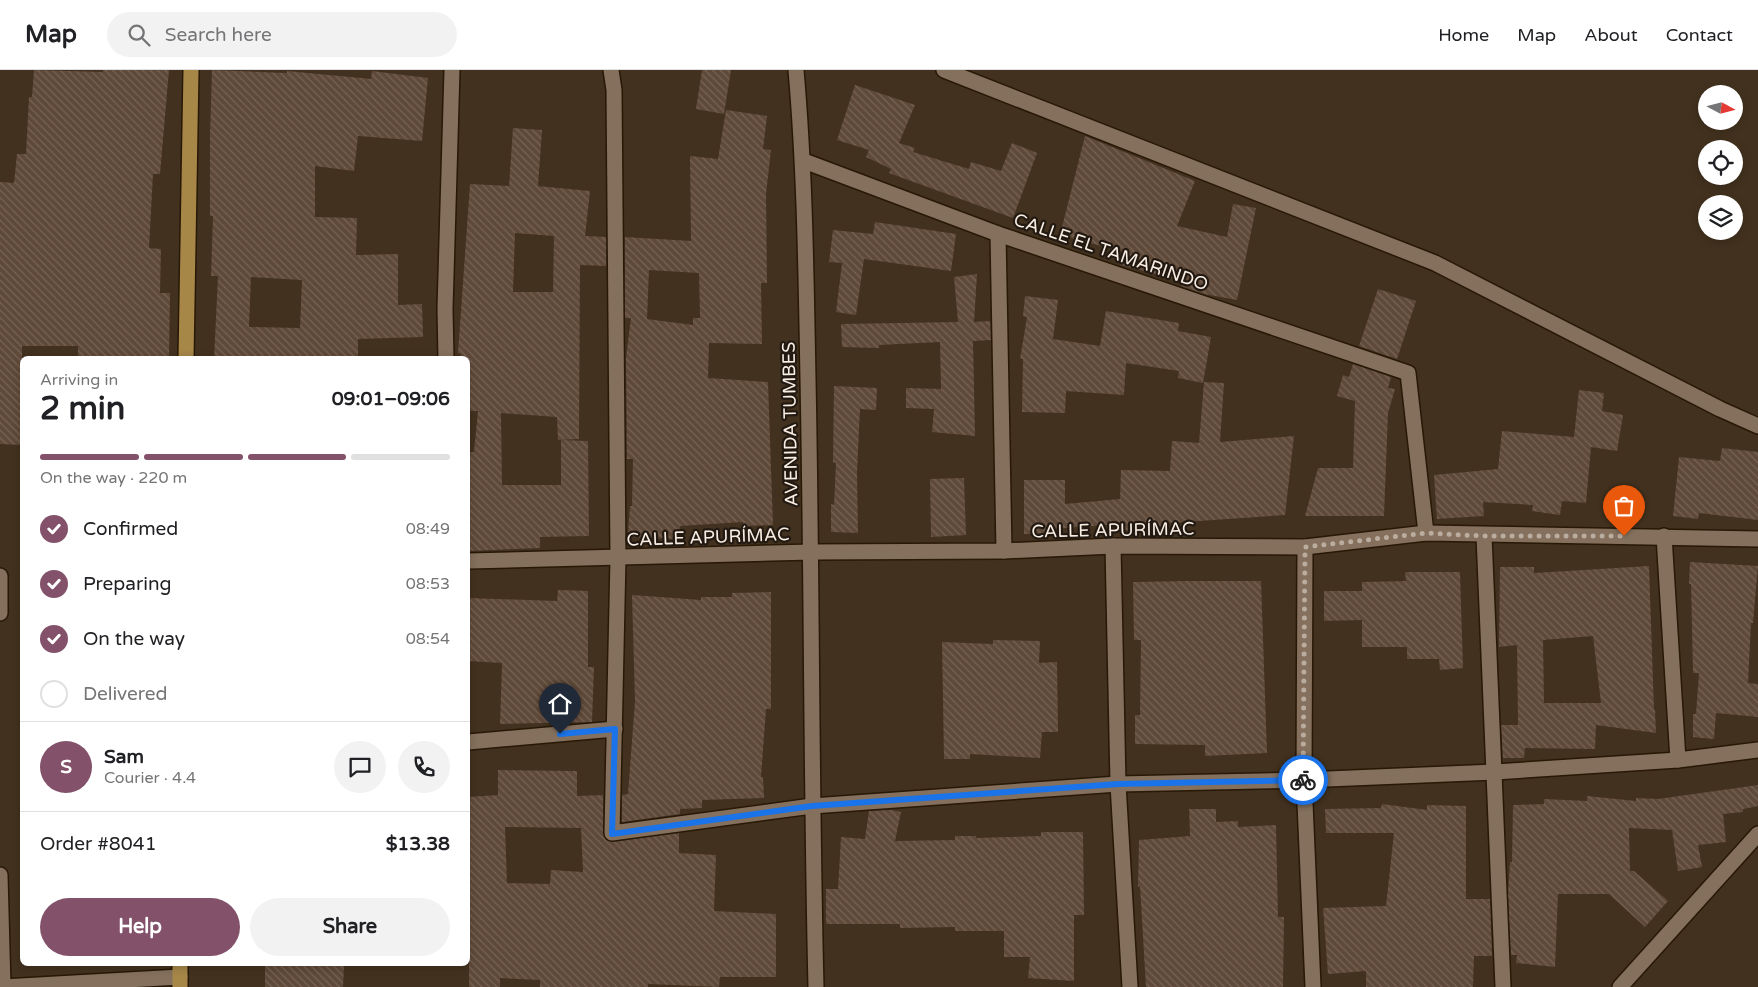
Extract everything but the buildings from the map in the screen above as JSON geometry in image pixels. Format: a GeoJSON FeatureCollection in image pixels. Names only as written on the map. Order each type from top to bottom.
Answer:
{"type":"FeatureCollection","features":[{"type":"Feature","properties":{"kind":"main road"},"geometry":{"type":"LineString","coordinates":[[186,356],[191,70]]}},
{"type":"Feature","properties":{"kind":"street"},"geometry":{"type":"LineString","coordinates":[[446,356],[445,309],[452,70]]}},
{"type":"Feature","properties":{"kind":"street"},"geometry":{"type":"LineString","coordinates":[[611,70],[614,90],[618,558],[612,834],[812,806],[1118,784],[1304,780],[1495,772],[1678,760],[1758,750]]}},
{"type":"Feature","properties":{"kind":"street","name":"AVENIDA TUMBES"},"geometry":{"type":"LineString","coordinates":[[796,70],[804,161],[812,552],[812,806],[816,987]]}},
{"type":"Feature","properties":{"kind":"street"},"geometry":{"type":"LineString","coordinates":[[944,70],[1435,263],[1720,409],[1758,426]]}},
{"type":"Feature","properties":{"kind":"street","name":"CALLE EL TAMARINDO"},"geometry":{"type":"LineString","coordinates":[[804,161],[998,234],[1408,373],[1426,533]]}},
{"type":"Feature","properties":{"kind":"street"},"geometry":{"type":"LineString","coordinates":[[998,234],[1004,552]]}},
{"type":"Feature","properties":{"kind":"street","name":"CALLE APURÍMAC"},"geometry":{"type":"LineString","coordinates":[[470,561],[812,552],[1004,552],[1113,546],[1305,547],[1426,533],[1484,536],[1664,536],[1758,539]]}},
{"type":"Feature","properties":{"kind":"street"},"geometry":{"type":"LineString","coordinates":[[1484,536],[1504,987]]}},
{"type":"Feature","properties":{"kind":"street"},"geometry":{"type":"LineString","coordinates":[[1664,536],[1678,760]]}},
{"type":"Feature","properties":{"kind":"street"},"geometry":{"type":"LineString","coordinates":[[1113,546],[1118,784],[1130,987]]}},
{"type":"Feature","properties":{"kind":"street"},"geometry":{"type":"LineString","coordinates":[[1305,547],[1304,780],[1313,987]]}},
{"type":"Feature","properties":{"kind":"street"},"geometry":{"type":"LineString","coordinates":[[0,576],[0,613]]}},
{"type":"Feature","properties":{"kind":"street"},"geometry":{"type":"LineString","coordinates":[[470,742],[615,729]]}},
{"type":"Feature","properties":{"kind":"street"},"geometry":{"type":"LineString","coordinates":[[1620,987],[1758,834]]}},
{"type":"Feature","properties":{"kind":"street"},"geometry":{"type":"LineString","coordinates":[[0,875],[3,987],[180,976]]}},
{"type":"Feature","properties":{"kind":"way so far"},"geometry":{"type":"LineString","coordinates":[[1303,780],[1305,547],[1426,533],[1484,536],[1624,536]]}},
{"type":"Feature","properties":{"kind":"route"},"geometry":{"type":"LineString","coordinates":[[560,734],[615,729],[612,834],[812,806],[1118,784],[1303,780]]}}]}
